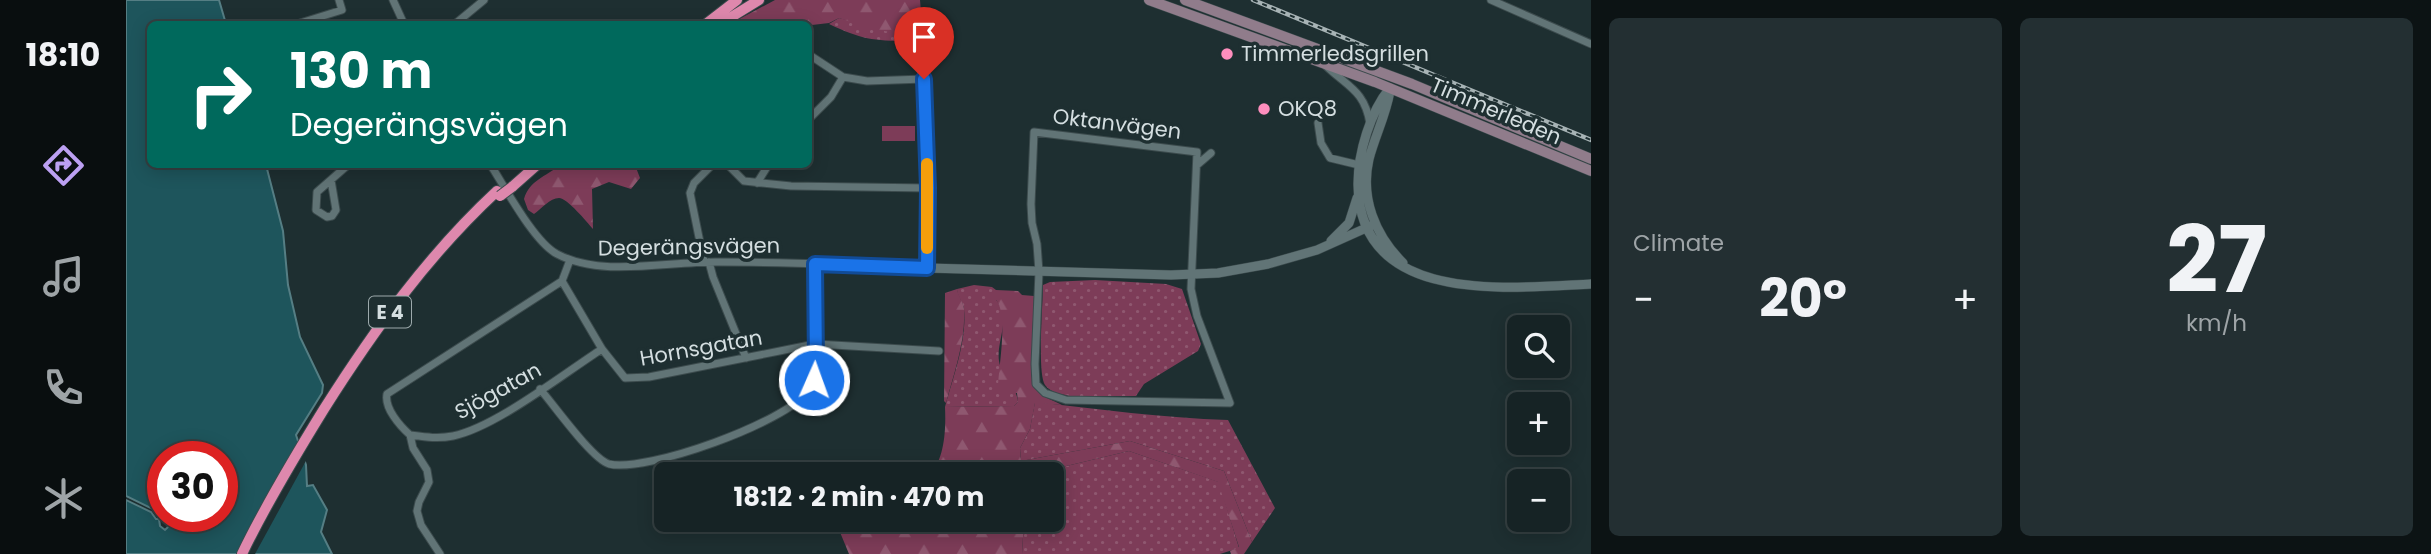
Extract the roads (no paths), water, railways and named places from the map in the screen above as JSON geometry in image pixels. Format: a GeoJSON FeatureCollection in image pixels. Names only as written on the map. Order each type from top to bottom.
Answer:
{"type":"FeatureCollection","features":[{"type":"Feature","properties":{"kind":"highway"},"geometry":{"type":"LineString","coordinates":[[706,21],[724,0]]}},
{"type":"Feature","properties":{"kind":"highway"},"geometry":{"type":"LineString","coordinates":[[708,21],[737,0]]}},
{"type":"Feature","properties":{"kind":"highway"},"geometry":{"type":"LineString","coordinates":[[722,21],[746,0]]}},
{"type":"Feature","properties":{"kind":"highway"},"geometry":{"type":"LineString","coordinates":[[723,21],[759,0]]}},
{"type":"Feature","properties":{"kind":"highway","name":"E 4"},"geometry":{"type":"LineString","coordinates":[[242,554],[302,450],[400,308],[446,252],[524,168]]}},
{"type":"Feature","properties":{"kind":"highway","name":"E 4"},"geometry":{"type":"LineString","coordinates":[[510,184],[532,168]]}},
{"type":"Feature","properties":{"kind":"highway","name":"E 4"},"geometry":{"type":"LineString","coordinates":[[248,554],[302,450]]}},
{"type":"Feature","properties":{"kind":"main road","name":"Timmerleden"},"geometry":{"type":"LineString","coordinates":[[1149,0],[1390,88],[1591,171]]}},
{"type":"Feature","properties":{"kind":"main road","name":"Timmerleden"},"geometry":{"type":"LineString","coordinates":[[1185,0],[1395,78],[1591,159]]}},
{"type":"Feature","properties":{"kind":"street"},"geometry":{"type":"LineString","coordinates":[[307,21],[342,10],[338,0]]}},
{"type":"Feature","properties":{"kind":"street"},"geometry":{"type":"LineString","coordinates":[[393,0],[403,21]]}},
{"type":"Feature","properties":{"kind":"street"},"geometry":{"type":"LineString","coordinates":[[459,21],[484,0]]}},
{"type":"Feature","properties":{"kind":"street"},"geometry":{"type":"LineString","coordinates":[[1491,0],[1591,44]]}},
{"type":"Feature","properties":{"kind":"street"},"geometry":{"type":"LineString","coordinates":[[922,39],[928,188],[927,268]]}},
{"type":"Feature","properties":{"kind":"street"},"geometry":{"type":"LineString","coordinates":[[812,57],[843,77],[867,81],[924,79]]}},
{"type":"Feature","properties":{"kind":"street"},"geometry":{"type":"LineString","coordinates":[[1323,63],[1360,95],[1370,126]]}},
{"type":"Feature","properties":{"kind":"street"},"geometry":{"type":"LineString","coordinates":[[812,116],[831,97],[843,77]]}},
{"type":"Feature","properties":{"kind":"street"},"geometry":{"type":"LineString","coordinates":[[1395,78],[1381,99],[1370,126],[1359,165],[1358,193],[1361,212],[1394,254],[1409,269],[1432,279],[1458,285],[1591,284]]}},
{"type":"Feature","properties":{"kind":"street"},"geometry":{"type":"LineString","coordinates":[[1371,225],[1367,174],[1369,158],[1387,109],[1390,88]]}},
{"type":"Feature","properties":{"kind":"street"},"geometry":{"type":"LineString","coordinates":[[1387,109],[1393,101],[1410,97]]}},
{"type":"Feature","properties":{"kind":"street"},"geometry":{"type":"LineString","coordinates":[[1318,123],[1321,143],[1330,158],[1359,165]]}},
{"type":"Feature","properties":{"kind":"street","name":"Oktanvägen"},"geometry":{"type":"LineString","coordinates":[[1034,132],[1197,152],[1197,165],[1191,289],[1197,316],[1230,402],[1066,400],[1045,393],[1036,384],[1035,364],[1039,272],[1031,204],[1034,132]]}},
{"type":"Feature","properties":{"kind":"street","name":"Oktanvägen"},"geometry":{"type":"LineString","coordinates":[[1197,165],[1211,153]]}},
{"type":"Feature","properties":{"kind":"street"},"geometry":{"type":"LineString","coordinates":[[331,180],[336,210],[332,216],[327,217],[316,210],[316,195],[331,180],[344,168]]}},
{"type":"Feature","properties":{"kind":"street"},"geometry":{"type":"LineString","coordinates":[[494,168],[535,233],[554,253],[570,260]]}},
{"type":"Feature","properties":{"kind":"street"},"geometry":{"type":"LineString","coordinates":[[709,168],[694,183],[690,193],[707,262],[746,358]]}},
{"type":"Feature","properties":{"kind":"street"},"geometry":{"type":"LineString","coordinates":[[731,168],[744,181],[757,183],[928,188]]}},
{"type":"Feature","properties":{"kind":"street"},"geometry":{"type":"LineString","coordinates":[[757,183],[766,168]]}},
{"type":"Feature","properties":{"kind":"street"},"geometry":{"type":"LineString","coordinates":[[1327,245],[1349,223],[1358,193]]}},
{"type":"Feature","properties":{"kind":"street","name":"Degerängsvägen"},"geometry":{"type":"LineString","coordinates":[[562,281],[570,260],[592,266],[617,267],[707,262],[1039,272],[1219,273],[1268,264],[1327,245],[1371,225]]}},
{"type":"Feature","properties":{"kind":"street"},"geometry":{"type":"LineString","coordinates":[[540,389],[599,459],[608,463],[621,465],[646,462],[711,444],[755,425],[791,406],[808,392],[814,380],[815,264]]}},
{"type":"Feature","properties":{"kind":"street"},"geometry":{"type":"LineString","coordinates":[[440,554],[419,518],[419,502],[429,482],[427,470],[413,448],[410,435],[402,429],[388,405],[387,394],[562,281]]}},
{"type":"Feature","properties":{"kind":"street","name":"Hornsgatan"},"geometry":{"type":"LineString","coordinates":[[562,281],[601,349],[625,377],[636,379],[815,344],[939,351]]}},
{"type":"Feature","properties":{"kind":"street","name":"Sjögatan"},"geometry":{"type":"LineString","coordinates":[[410,435],[432,438],[471,431],[601,349]]}},
{"type":"Feature","properties":{"kind":"water"},"geometry":{"type":"Polygon","coordinates":[[[126,0],[219,0],[225,21],[147,21],[147,168],[267,168],[283,231],[288,285],[300,337],[323,385],[322,393],[296,435],[306,465],[307,486],[313,485],[327,510],[321,532],[332,554],[126,554],[126,500],[147,510],[147,532],[238,532],[238,441],[147,441],[147,506],[126,496],[126,0]]]}},
{"type":"Feature","properties":{"kind":"railway"},"geometry":{"type":"LineString","coordinates":[[1253,0],[1591,140]]}},
{"type":"Feature","properties":{"kind":"place","name":"Timmerledsgrillen"},"geometry":{"type":"Point","coordinates":[1227,54]}},
{"type":"Feature","properties":{"kind":"place","name":"OKQ8"},"geometry":{"type":"Point","coordinates":[1264,109]}}]}
